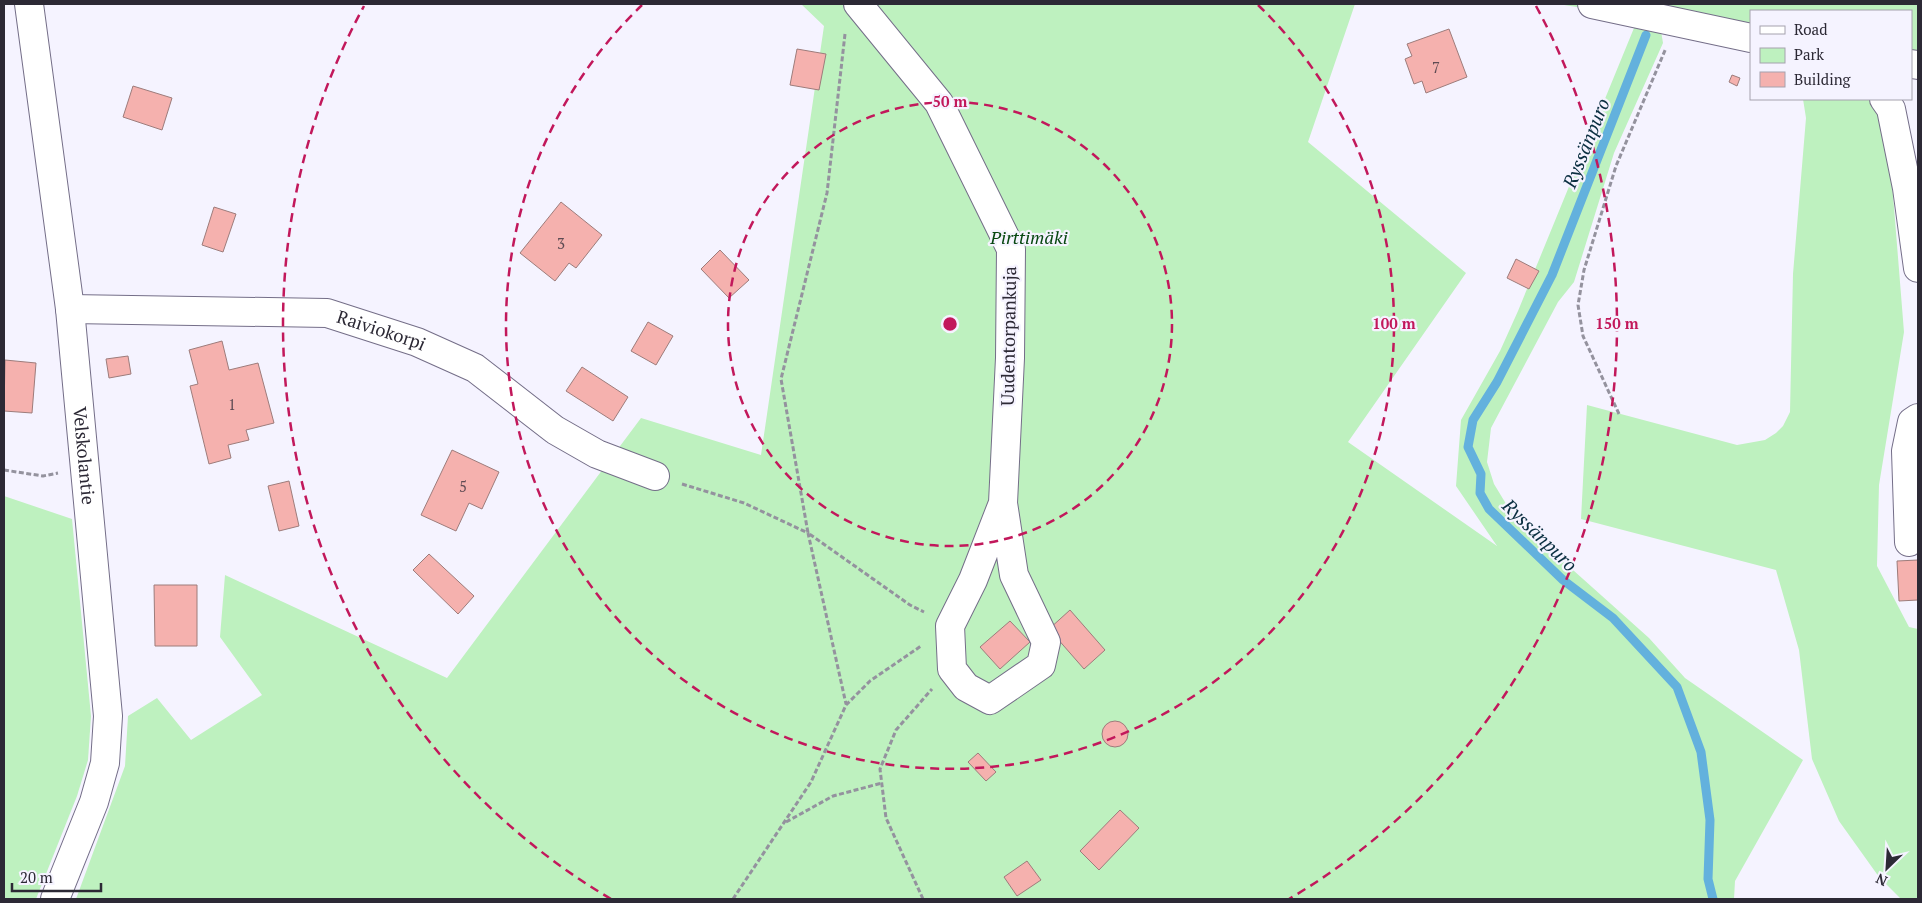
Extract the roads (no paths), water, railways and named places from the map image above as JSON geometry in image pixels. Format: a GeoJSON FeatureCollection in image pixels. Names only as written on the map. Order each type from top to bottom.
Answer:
{"type":"FeatureCollection","features":[{"type":"Feature","properties":{"kind":"street","name":"Velskolantie"},"geometry":{"type":"LineString","coordinates":[[29,4],[70,309],[108,716],[105,763],[94,802],[55,899]]}},
{"type":"Feature","properties":{"kind":"street","name":"Uudentorpankuja"},"geometry":{"type":"LineString","coordinates":[[858,4],[939,103],[1011,249],[1010,358],[1003,503],[1014,575],[1046,642],[1041,665],[990,700],[966,686],[952,669],[950,626],[973,580],[1003,503]]}},
{"type":"Feature","properties":{"kind":"street"},"geometry":{"type":"LineString","coordinates":[[1592,4],[1750,38]]}},
{"type":"Feature","properties":{"kind":"street"},"geometry":{"type":"LineString","coordinates":[[1885,100],[1891,110],[1907,188],[1918,268]]}},
{"type":"Feature","properties":{"kind":"street","name":"Raiviokorpi"},"geometry":{"type":"LineString","coordinates":[[70,309],[327,313],[417,342],[475,368],[555,430],[597,454],[655,476]]}},
{"type":"Feature","properties":{"kind":"street"},"geometry":{"type":"LineString","coordinates":[[1909,542],[1906,451],[1912,422],[1918,418]]}},
{"type":"Feature","properties":{"kind":"waterway","name":"Ryssänpuro"},"geometry":{"type":"LineString","coordinates":[[1646,35],[1552,275],[1497,382],[1473,420],[1468,447],[1481,474],[1480,493],[1489,509],[1563,580],[1613,618],[1677,687],[1701,752],[1710,820],[1708,879],[1713,899]]}},
{"type":"Feature","properties":{"kind":"park label","name":"Pirttimäki"},"geometry":{"type":"Point","coordinates":[1029,238]}}]}
